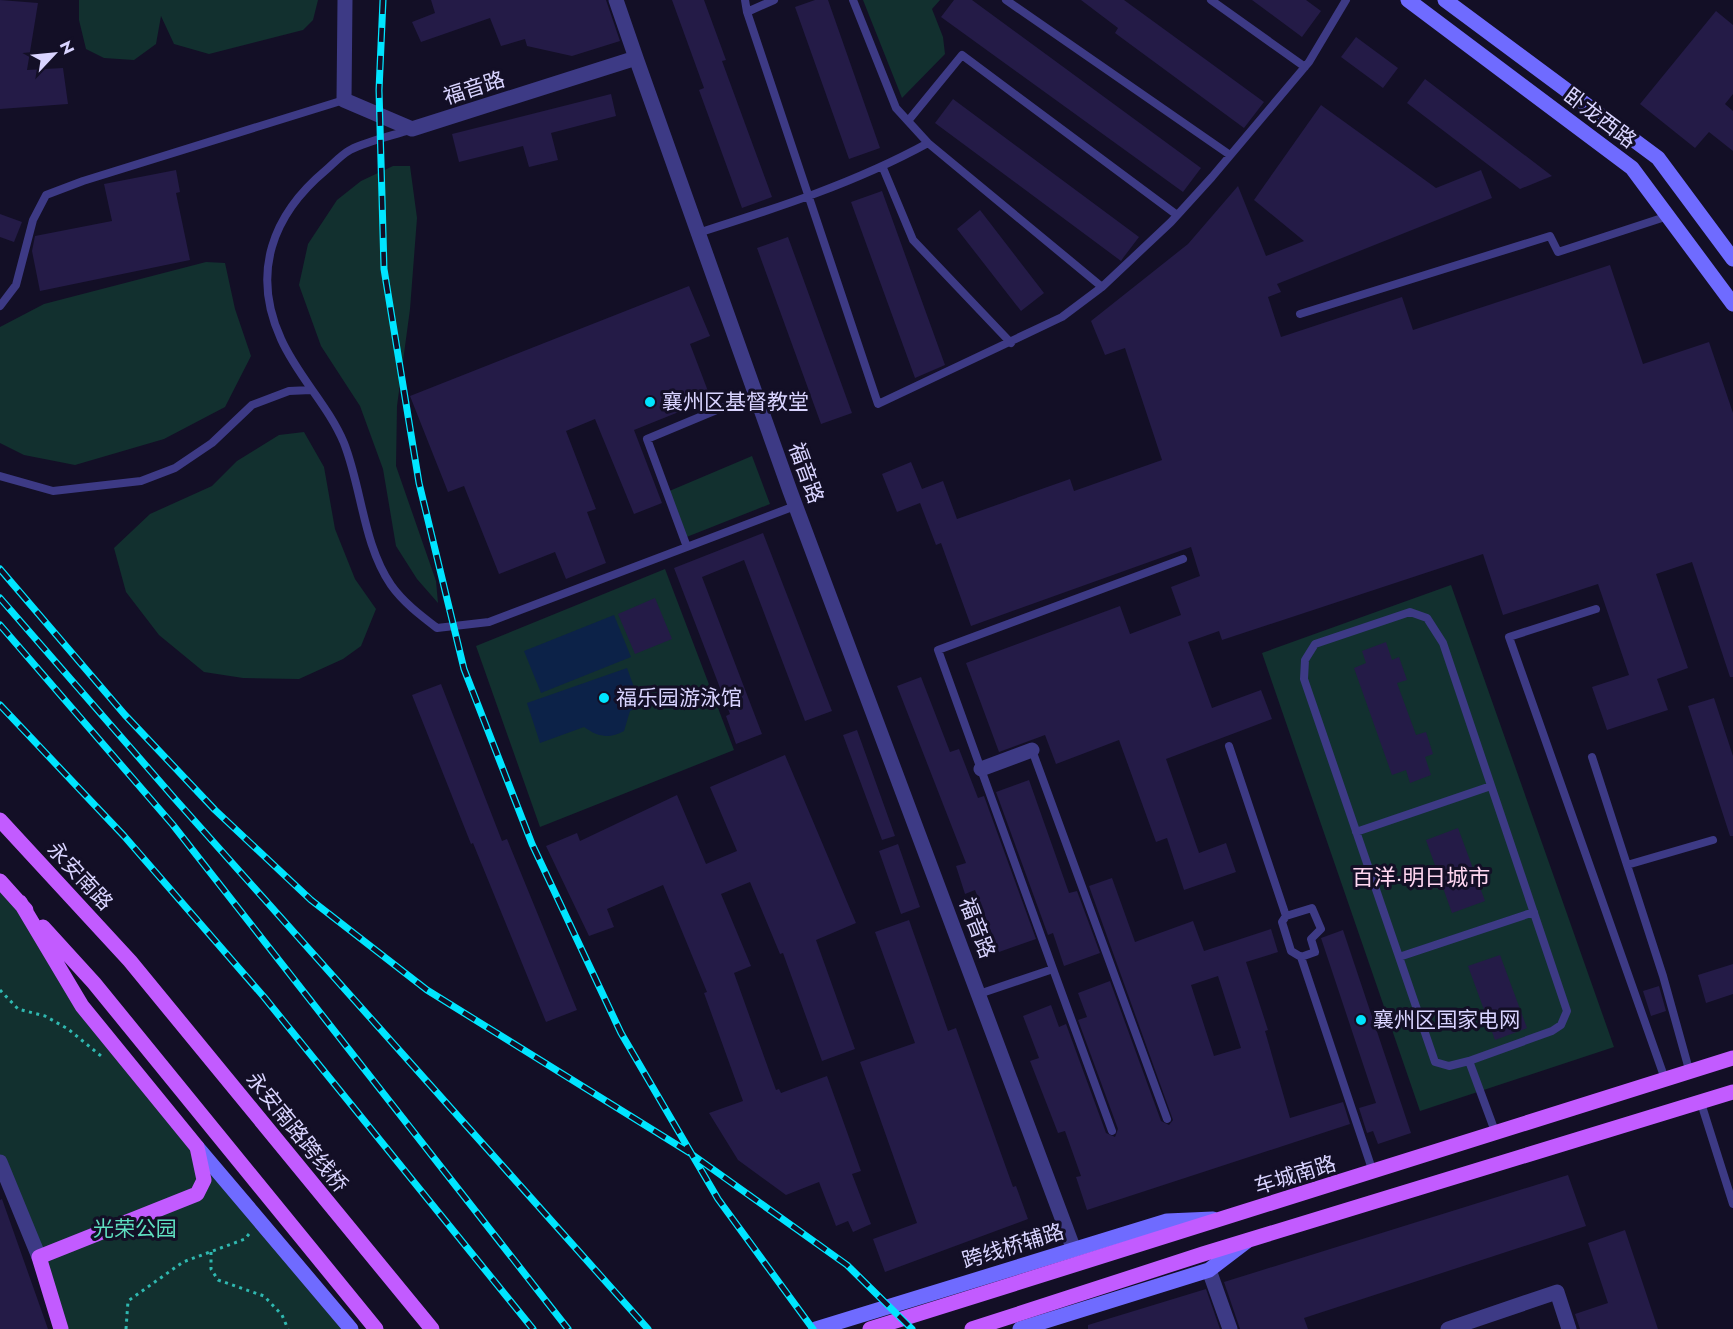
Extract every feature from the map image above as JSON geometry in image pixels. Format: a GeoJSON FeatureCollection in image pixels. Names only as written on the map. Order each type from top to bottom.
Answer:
{"type":"FeatureCollection","features":[{"type":"Feature","properties":{"kind":"main road","name":"永安南路"},"geometry":{"type":"LineString","coordinates":[[0,820],[130,961]]}},
{"type":"Feature","properties":{"kind":"main road"},"geometry":{"type":"LineString","coordinates":[[0,881],[94,983],[376,1329]]}},
{"type":"Feature","properties":{"kind":"main road"},"geometry":{"type":"LineString","coordinates":[[20,902],[82,1006],[197,1147],[204,1180],[197,1194],[39,1257],[61,1329]]}},
{"type":"Feature","properties":{"kind":"main road","name":"永安南路跨线桥"},"geometry":{"type":"LineString","coordinates":[[130,961],[432,1329]]}},
{"type":"Feature","properties":{"kind":"main road","name":"车城南路"},"geometry":{"type":"LineString","coordinates":[[870,1329],[1733,1058]]}},
{"type":"Feature","properties":{"kind":"main road"},"geometry":{"type":"LineString","coordinates":[[972,1329],[1250,1239],[1733,1092]]}},
{"type":"Feature","properties":{"kind":"street"},"geometry":{"type":"LineString","coordinates":[[345,0],[344,99],[412,129]]}},
{"type":"Feature","properties":{"kind":"street"},"geometry":{"type":"LineString","coordinates":[[616,0],[636,58]]}},
{"type":"Feature","properties":{"kind":"street","name":"卧龙西路"},"geometry":{"type":"LineString","coordinates":[[1408,0],[1632,168],[1733,304]]}},
{"type":"Feature","properties":{"kind":"street"},"geometry":{"type":"LineString","coordinates":[[1432,20],[1447,1]]}},
{"type":"Feature","properties":{"kind":"street","name":"卧龙西路"},"geometry":{"type":"LineString","coordinates":[[1447,1],[1658,158],[1733,259]]}},
{"type":"Feature","properties":{"kind":"street","name":"福音路"},"geometry":{"type":"LineString","coordinates":[[412,129],[636,58],[795,506],[1074,1250]]}},
{"type":"Feature","properties":{"kind":"street"},"geometry":{"type":"LineString","coordinates":[[981,769],[1032,750]]}},
{"type":"Feature","properties":{"kind":"street"},"geometry":{"type":"LineString","coordinates":[[197,1147],[351,1329]]}},
{"type":"Feature","properties":{"kind":"street"},"geometry":{"type":"LineString","coordinates":[[0,1162],[39,1257]]}},
{"type":"Feature","properties":{"kind":"street","name":"跨线桥辅路"},"geometry":{"type":"LineString","coordinates":[[816,1329],[1167,1221],[1225,1218]]}},
{"type":"Feature","properties":{"kind":"street"},"geometry":{"type":"LineString","coordinates":[[1020,1329],[1209,1270],[1250,1239]]}},
{"type":"Feature","properties":{"kind":"street"},"geometry":{"type":"LineString","coordinates":[[1209,1270],[1230,1329]]}},
{"type":"Feature","properties":{"kind":"street"},"geometry":{"type":"LineString","coordinates":[[1448,1329],[1557,1292],[1569,1329]]}},
{"type":"Feature","properties":{"kind":"lane"},"geometry":{"type":"LineString","coordinates":[[745,0],[807,198],[878,404],[1062,317],[1102,287],[1177,215],[1305,67],[1346,0]]}},
{"type":"Feature","properties":{"kind":"lane"},"geometry":{"type":"LineString","coordinates":[[747,12],[774,0]]}},
{"type":"Feature","properties":{"kind":"lane"},"geometry":{"type":"LineString","coordinates":[[853,0],[896,108],[928,143],[1102,287]]}},
{"type":"Feature","properties":{"kind":"lane"},"geometry":{"type":"LineString","coordinates":[[1006,0],[1230,155]]}},
{"type":"Feature","properties":{"kind":"lane"},"geometry":{"type":"LineString","coordinates":[[1211,0],[1305,67]]}},
{"type":"Feature","properties":{"kind":"lane"},"geometry":{"type":"LineString","coordinates":[[908,121],[962,55],[1177,215]]}},
{"type":"Feature","properties":{"kind":"lane"},"geometry":{"type":"LineString","coordinates":[[0,306],[16,285],[33,220],[46,195],[83,181],[344,99]]}},
{"type":"Feature","properties":{"kind":"lane"},"geometry":{"type":"LineString","coordinates":[[412,129],[349,150],[288,208],[268,255],[268,298],[280,338],[311,390],[331,415],[358,484],[372,546],[390,584],[406,603],[437,628],[489,622],[795,506]]}},
{"type":"Feature","properties":{"kind":"lane"},"geometry":{"type":"LineString","coordinates":[[698,233],[807,198],[882,168],[928,143]]}},
{"type":"Feature","properties":{"kind":"lane"},"geometry":{"type":"LineString","coordinates":[[882,168],[913,240],[1011,343]]}},
{"type":"Feature","properties":{"kind":"lane"},"geometry":{"type":"LineString","coordinates":[[1300,314],[1550,236],[1558,252],[1668,216]]}},
{"type":"Feature","properties":{"kind":"lane"},"geometry":{"type":"LineString","coordinates":[[0,476],[53,491],[141,480],[175,468],[212,443],[252,405],[289,391],[311,390]]}},
{"type":"Feature","properties":{"kind":"lane"},"geometry":{"type":"LineString","coordinates":[[687,547],[647,440],[755,394]]}},
{"type":"Feature","properties":{"kind":"lane"},"geometry":{"type":"LineString","coordinates":[[1112,1131],[938,650],[1183,559]]}},
{"type":"Feature","properties":{"kind":"lane"},"geometry":{"type":"LineString","coordinates":[[1596,609],[1509,637],[1665,1079]]}},
{"type":"Feature","properties":{"kind":"lane"},"geometry":{"type":"LineString","coordinates":[[1410,612],[1427,618],[1443,643],[1568,1011],[1561,1024],[1552,1031],[1469,1060],[1449,1066],[1435,1062],[1356,832],[1304,679],[1305,660],[1315,644],[1410,612]]}},
{"type":"Feature","properties":{"kind":"lane"},"geometry":{"type":"LineString","coordinates":[[1229,746],[1286,916]]}},
{"type":"Feature","properties":{"kind":"lane"},"geometry":{"type":"LineString","coordinates":[[1032,750],[1167,1119]]}},
{"type":"Feature","properties":{"kind":"lane"},"geometry":{"type":"LineString","coordinates":[[1592,757],[1663,976],[1690,1072]]}},
{"type":"Feature","properties":{"kind":"lane"},"geometry":{"type":"LineString","coordinates":[[1356,832],[1491,786]]}},
{"type":"Feature","properties":{"kind":"lane"},"geometry":{"type":"LineString","coordinates":[[1627,865],[1713,840]]}},
{"type":"Feature","properties":{"kind":"lane"},"geometry":{"type":"LineString","coordinates":[[1301,957],[1315,952],[1311,939],[1321,929],[1312,908],[1286,916],[1282,922],[1291,951],[1301,957],[1373,1172]]}},
{"type":"Feature","properties":{"kind":"lane"},"geometry":{"type":"LineString","coordinates":[[1399,957],[1534,912]]}},
{"type":"Feature","properties":{"kind":"lane"},"geometry":{"type":"LineString","coordinates":[[979,994],[1053,969]]}},
{"type":"Feature","properties":{"kind":"lane"},"geometry":{"type":"LineString","coordinates":[[1469,1060],[1496,1134]]}},
{"type":"Feature","properties":{"kind":"lane"},"geometry":{"type":"LineString","coordinates":[[1701,1102],[1733,1204]]}},
{"type":"Feature","properties":{"kind":"path"},"geometry":{"type":"LineString","coordinates":[[0,990],[18,1009],[45,1016],[68,1029],[97,1054],[106,1058]]}},
{"type":"Feature","properties":{"kind":"path"},"geometry":{"type":"LineString","coordinates":[[126,1329],[128,1301],[183,1262],[245,1239],[260,1222]]}},
{"type":"Feature","properties":{"kind":"path"},"geometry":{"type":"LineString","coordinates":[[211,1252],[211,1269],[218,1280],[264,1296],[282,1315],[288,1329]]}},
{"type":"Feature","properties":{"kind":"green space"},"geometry":{"type":"Polygon","coordinates":[[[79,0],[318,0],[313,20],[303,30],[209,54],[174,44],[161,16],[156,44],[134,60],[104,58],[86,49],[79,20],[79,0]]]}},
{"type":"Feature","properties":{"kind":"green space"},"geometry":{"type":"Polygon","coordinates":[[[863,0],[940,0],[932,9],[943,37],[945,54],[902,98],[863,0]]]}},
{"type":"Feature","properties":{"kind":"green space"},"geometry":{"type":"Polygon","coordinates":[[[393,166],[410,166],[417,218],[410,309],[397,406],[396,466],[436,581],[438,603],[417,579],[396,546],[383,469],[360,406],[321,346],[299,285],[308,244],[337,200],[361,181],[393,166]]]}},
{"type":"Feature","properties":{"kind":"green space"},"geometry":{"type":"Polygon","coordinates":[[[206,262],[225,263],[235,309],[251,356],[225,407],[164,439],[75,465],[24,455],[0,443],[0,327],[44,304],[206,262]]]}},
{"type":"Feature","properties":{"kind":"green space"},"geometry":{"type":"Polygon","coordinates":[[[304,432],[324,467],[335,529],[355,579],[376,609],[361,646],[343,659],[299,679],[243,678],[204,672],[159,635],[126,592],[114,548],[150,514],[212,486],[237,461],[279,435],[304,432]]]}},
{"type":"Feature","properties":{"kind":"green space"},"geometry":{"type":"Polygon","coordinates":[[[752,456],[770,504],[684,538],[667,492],[752,456]]]}},
{"type":"Feature","properties":{"kind":"green space","name":"福乐园游泳馆"},"geometry":{"type":"Polygon","coordinates":[[[665,569],[734,750],[540,827],[476,646],[665,569]]]}},
{"type":"Feature","properties":{"kind":"green space"},"geometry":{"type":"Polygon","coordinates":[[[1451,585],[1614,1047],[1420,1111],[1262,653],[1451,585]]]}},
{"type":"Feature","properties":{"kind":"green space","name":"光荣公园"},"geometry":{"type":"Polygon","coordinates":[[[0,881],[82,1006],[351,1329],[61,1329],[0,1162],[0,881]]]}},
{"type":"Feature","properties":{"kind":"water"},"geometry":{"type":"Polygon","coordinates":[[[614,615],[631,657],[541,693],[524,651],[614,615]]]}},
{"type":"Feature","properties":{"kind":"water"},"geometry":{"type":"Polygon","coordinates":[[[627,668],[641,706],[630,711],[624,731],[604,736],[584,727],[540,743],[527,703],[627,668]]]}},
{"type":"Feature","properties":{"kind":"building"},"geometry":{"type":"Polygon","coordinates":[[[0,0],[38,3],[27,70],[63,68],[68,104],[0,109],[0,0]]]}},
{"type":"Feature","properties":{"kind":"building"},"geometry":{"type":"Polygon","coordinates":[[[431,0],[606,0],[620,41],[572,56],[527,46],[525,39],[501,46],[490,18],[421,42],[412,22],[435,13],[431,0]]]}},
{"type":"Feature","properties":{"kind":"building"},"geometry":{"type":"Polygon","coordinates":[[[672,0],[704,0],[726,60],[722,61],[772,197],[742,208],[699,90],[704,88],[672,0]]]}},
{"type":"Feature","properties":{"kind":"building"},"geometry":{"type":"Polygon","coordinates":[[[815,0],[828,0],[880,148],[849,159],[795,7],[815,0]]]}},
{"type":"Feature","properties":{"kind":"building"},"geometry":{"type":"Polygon","coordinates":[[[954,0],[972,0],[1201,168],[1183,192],[941,17],[954,0]]]}},
{"type":"Feature","properties":{"kind":"building"},"geometry":{"type":"Polygon","coordinates":[[[1081,0],[1124,0],[1264,102],[1244,128],[1115,33],[1118,28],[1081,0]]]}},
{"type":"Feature","properties":{"kind":"building"},"geometry":{"type":"Polygon","coordinates":[[[1252,0],[1306,0],[1321,11],[1302,37],[1252,0]]]}},
{"type":"Feature","properties":{"kind":"building"},"geometry":{"type":"Polygon","coordinates":[[[1716,11],[1733,25],[1733,94],[1725,104],[1733,111],[1733,151],[1709,132],[1695,148],[1640,104],[1716,11]]]}},
{"type":"Feature","properties":{"kind":"building"},"geometry":{"type":"Polygon","coordinates":[[[1356,37],[1398,68],[1383,88],[1341,57],[1356,37]]]}},
{"type":"Feature","properties":{"kind":"building"},"geometry":{"type":"Polygon","coordinates":[[[1425,79],[1552,176],[1520,189],[1407,103],[1425,79]]]}},
{"type":"Feature","properties":{"kind":"building"},"geometry":{"type":"Polygon","coordinates":[[[611,94],[616,116],[551,133],[558,160],[529,167],[523,146],[459,162],[452,134],[611,94]]]}},
{"type":"Feature","properties":{"kind":"building"},"geometry":{"type":"Polygon","coordinates":[[[953,99],[1139,237],[1121,261],[935,123],[953,99]]]}},
{"type":"Feature","properties":{"kind":"building"},"geometry":{"type":"Polygon","coordinates":[[[1321,105],[1436,188],[1481,170],[1492,198],[1277,284],[1281,292],[1268,297],[1281,337],[1402,297],[1413,330],[1610,265],[1643,364],[1709,342],[1733,413],[1733,677],[1730,677],[1692,562],[1656,574],[1688,668],[1657,679],[1668,710],[1607,730],[1592,687],[1629,675],[1598,584],[1503,615],[1483,554],[1222,640],[1219,631],[1188,642],[1212,708],[1261,690],[1272,719],[1166,759],[1199,853],[1226,843],[1236,872],[1184,890],[1167,838],[1156,842],[1119,740],[1056,764],[1045,735],[999,752],[966,663],[1120,606],[1130,634],[1181,615],[1171,587],[1200,576],[1191,547],[971,626],[941,543],[936,545],[920,503],[897,512],[882,474],[911,462],[922,489],[943,481],[957,519],[1070,479],[1074,491],[1162,460],[1125,348],[1105,355],[1091,321],[1188,244],[1238,186],[1266,256],[1304,241],[1254,200],[1321,105]]]}},
{"type":"Feature","properties":{"kind":"building"},"geometry":{"type":"Polygon","coordinates":[[[176,170],[180,192],[176,193],[190,260],[40,291],[32,251],[35,236],[112,221],[104,184],[176,170]]]}},
{"type":"Feature","properties":{"kind":"building"},"geometry":{"type":"Polygon","coordinates":[[[882,191],[945,365],[915,378],[851,202],[882,191]]]}},
{"type":"Feature","properties":{"kind":"building"},"geometry":{"type":"Polygon","coordinates":[[[980,210],[1044,293],[1021,311],[957,229],[980,210]]]}},
{"type":"Feature","properties":{"kind":"building"},"geometry":{"type":"Polygon","coordinates":[[[0,214],[22,222],[14,242],[0,237],[0,214]]]}},
{"type":"Feature","properties":{"kind":"building"},"geometry":{"type":"Polygon","coordinates":[[[788,237],[852,413],[821,424],[757,248],[788,237]]]}},
{"type":"Feature","properties":{"kind":"building"},"geometry":{"type":"Polygon","coordinates":[[[689,286],[710,336],[690,344],[711,399],[634,430],[662,503],[634,514],[595,419],[566,431],[596,509],[587,512],[606,563],[566,579],[555,552],[499,574],[464,486],[448,492],[410,396],[689,286]]]}},
{"type":"Feature","properties":{"kind":"building"},"geometry":{"type":"Polygon","coordinates":[[[763,533],[832,711],[805,721],[744,560],[702,577],[762,734],[736,744],[726,716],[730,714],[674,568],[763,533]]]}},
{"type":"Feature","properties":{"kind":"building"},"geometry":{"type":"Polygon","coordinates":[[[655,598],[672,639],[635,654],[618,614],[655,598]]]}},
{"type":"Feature","properties":{"kind":"building"},"geometry":{"type":"Polygon","coordinates":[[[1386,642],[1392,660],[1399,657],[1407,680],[1397,683],[1416,735],[1426,732],[1433,754],[1425,757],[1431,775],[1410,783],[1406,770],[1392,775],[1354,668],[1366,663],[1362,651],[1386,642]]]}},
{"type":"Feature","properties":{"kind":"building"},"geometry":{"type":"Polygon","coordinates":[[[921,677],[950,752],[959,749],[978,798],[984,796],[1036,939],[999,952],[975,890],[965,894],[956,866],[966,863],[897,686],[921,677]]]}},
{"type":"Feature","properties":{"kind":"building"},"geometry":{"type":"Polygon","coordinates":[[[441,684],[502,841],[507,839],[577,1010],[546,1022],[473,843],[471,844],[412,695],[441,684]]]}},
{"type":"Feature","properties":{"kind":"building"},"geometry":{"type":"Polygon","coordinates":[[[1714,698],[1733,756],[1733,836],[1730,836],[1688,706],[1714,698]]]}},
{"type":"Feature","properties":{"kind":"building"},"geometry":{"type":"Polygon","coordinates":[[[857,730],[895,836],[882,840],[843,735],[857,730]]]}},
{"type":"Feature","properties":{"kind":"building"},"geometry":{"type":"Polygon","coordinates":[[[785,755],[856,923],[816,940],[855,1049],[822,1061],[783,953],[780,954],[750,882],[721,894],[751,966],[734,973],[776,1090],[779,1089],[781,1093],[827,1076],[861,1171],[852,1174],[871,1224],[853,1232],[848,1221],[836,1226],[819,1182],[786,1195],[738,1160],[709,1113],[743,1101],[704,993],[707,992],[663,885],[607,909],[614,927],[589,936],[546,846],[577,833],[580,841],[677,795],[706,864],[737,851],[710,787],[785,755]]]}},
{"type":"Feature","properties":{"kind":"building"},"geometry":{"type":"Polygon","coordinates":[[[1029,780],[1069,893],[1077,891],[1100,953],[1064,966],[1053,933],[1048,935],[996,792],[1029,780]]]}},
{"type":"Feature","properties":{"kind":"building"},"geometry":{"type":"Polygon","coordinates":[[[1458,828],[1485,901],[1452,913],[1426,840],[1458,828]]]}},
{"type":"Feature","properties":{"kind":"building"},"geometry":{"type":"Polygon","coordinates":[[[898,844],[920,907],[901,914],[879,851],[898,844]]]}},
{"type":"Feature","properties":{"kind":"building"},"geometry":{"type":"Polygon","coordinates":[[[1112,878],[1135,942],[1193,921],[1204,951],[1271,929],[1278,952],[1246,962],[1268,1030],[1265,1031],[1290,1118],[1343,1102],[1350,1124],[1087,1210],[1076,1177],[1081,1176],[1065,1131],[1058,1133],[1030,1061],[1039,1058],[1023,1016],[1051,1005],[1059,1027],[1066,1024],[1106,1133],[1115,1137],[1118,1129],[1078,1020],[1087,1017],[1078,993],[1110,981],[1161,1121],[1169,1125],[1173,1120],[1089,886],[1112,878]],[[1218,976],[1191,985],[1214,1056],[1241,1048],[1218,976]]]}},
{"type":"Feature","properties":{"kind":"building"},"geometry":{"type":"Polygon","coordinates":[[[909,920],[948,1031],[956,1028],[1013,1187],[1016,1186],[1028,1219],[885,1272],[873,1239],[917,1223],[860,1062],[915,1043],[875,932],[909,920]]]}},
{"type":"Feature","properties":{"kind":"building","name":"襄州区国家电网"},"geometry":{"type":"Polygon","coordinates":[[[1343,930],[1411,1133],[1378,1144],[1373,1131],[1367,1133],[1359,1108],[1376,1103],[1321,938],[1343,930]]]}},
{"type":"Feature","properties":{"kind":"building"},"geometry":{"type":"Polygon","coordinates":[[[1500,955],[1527,1028],[1495,1040],[1468,966],[1500,955]]]}},
{"type":"Feature","properties":{"kind":"building"},"geometry":{"type":"Polygon","coordinates":[[[1733,964],[1733,994],[1706,1003],[1698,975],[1733,964]]]}},
{"type":"Feature","properties":{"kind":"building"},"geometry":{"type":"Polygon","coordinates":[[[1659,986],[1666,1011],[1651,1016],[1643,991],[1659,986]]]}},
{"type":"Feature","properties":{"kind":"building"},"geometry":{"type":"Polygon","coordinates":[[[1568,1175],[1586,1226],[1304,1318],[1308,1329],[1240,1329],[1224,1282],[1568,1175]]]}},
{"type":"Feature","properties":{"kind":"building"},"geometry":{"type":"Polygon","coordinates":[[[2,1199],[48,1329],[0,1329],[0,1200],[2,1199]]]}},
{"type":"Feature","properties":{"kind":"building"},"geometry":{"type":"Polygon","coordinates":[[[1625,1230],[1658,1329],[1580,1329],[1575,1314],[1608,1303],[1588,1243],[1625,1230]]]}},
{"type":"Feature","properties":{"kind":"building"},"geometry":{"type":"Polygon","coordinates":[[[1206,1289],[1220,1329],[1088,1329],[1088,1325],[1206,1289]]]}},
{"type":"Feature","properties":{"kind":"railway"},"geometry":{"type":"LineString","coordinates":[[383,0],[379,90],[384,269],[419,483],[464,669],[532,844],[621,1033],[718,1199],[813,1329]]}},
{"type":"Feature","properties":{"kind":"railway"},"geometry":{"type":"LineString","coordinates":[[0,569],[125,715],[215,810],[311,900],[427,990],[690,1153],[847,1265],[912,1329]]}},
{"type":"Feature","properties":{"kind":"railway"},"geometry":{"type":"LineString","coordinates":[[0,598],[175,799],[648,1329]]}},
{"type":"Feature","properties":{"kind":"railway"},"geometry":{"type":"LineString","coordinates":[[0,625],[173,825],[568,1329]]}},
{"type":"Feature","properties":{"kind":"railway"},"geometry":{"type":"LineString","coordinates":[[0,705],[124,836],[264,997],[533,1329]]}},
{"type":"Feature","properties":{"kind":"place","name":"襄州区基督教堂"},"geometry":{"type":"Point","coordinates":[650,402]}},
{"type":"Feature","properties":{"kind":"place","name":"福乐园游泳馆"},"geometry":{"type":"Point","coordinates":[604,698]}},
{"type":"Feature","properties":{"kind":"place","name":"襄州区国家电网"},"geometry":{"type":"Point","coordinates":[1361,1020]}},
{"type":"Feature","properties":{"kind":"district","name":"百洋·明日城市"},"geometry":{"type":"Point","coordinates":[1421,877]}}]}
